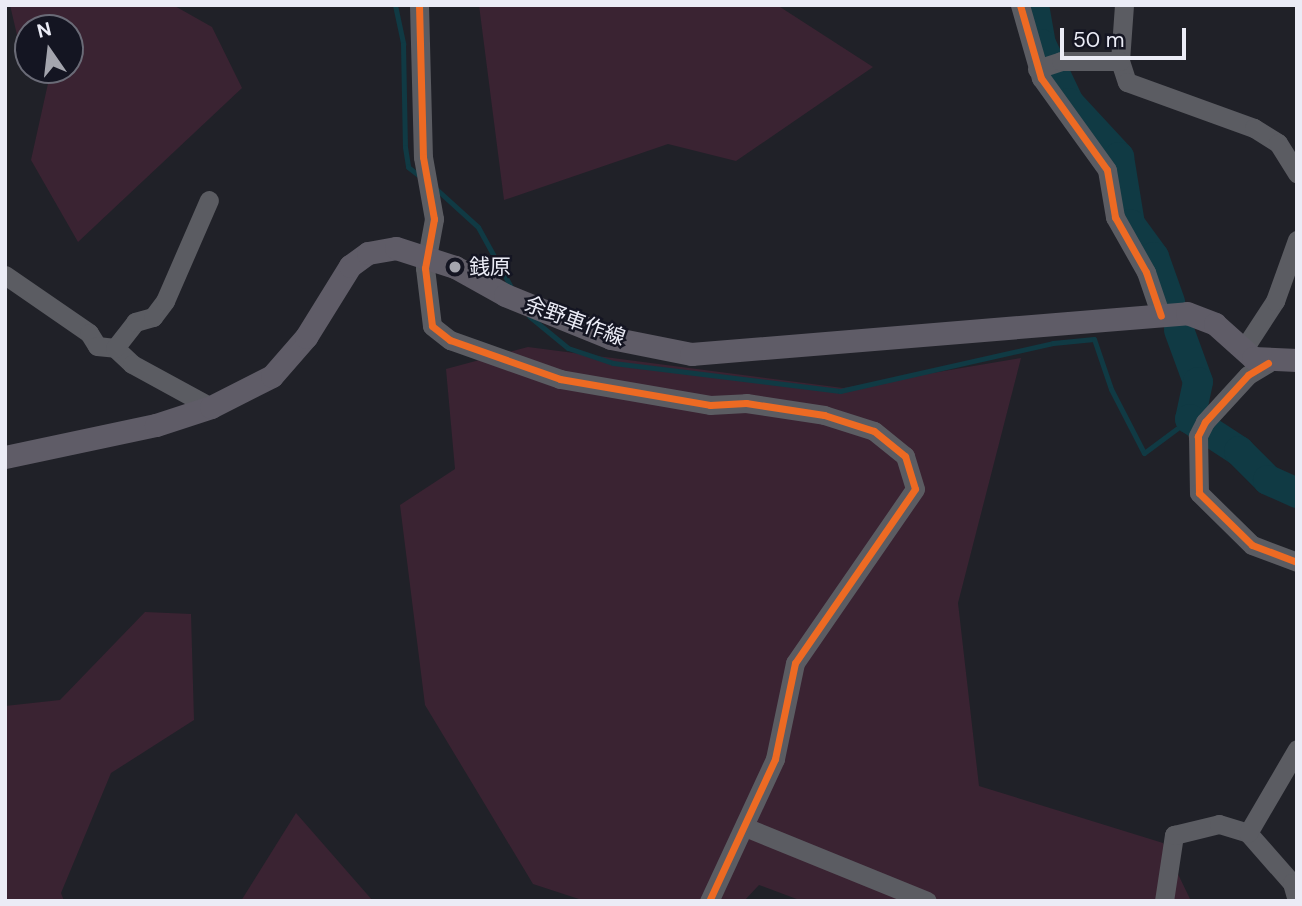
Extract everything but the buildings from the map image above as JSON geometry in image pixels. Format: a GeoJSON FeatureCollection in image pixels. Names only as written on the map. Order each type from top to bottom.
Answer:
{"type":"FeatureCollection","features":[{"type":"Feature","properties":{"kind":"main road","name":"余野車作線"},"geometry":{"type":"LineString","coordinates":[[5,457],[211,407],[272,376],[359,259],[396,248],[426,256],[611,338],[691,354],[1187,313],[1215,324],[1243,350],[1268,363]]}},
{"type":"Feature","properties":{"kind":"main road"},"geometry":{"type":"LineString","coordinates":[[1268,363],[1297,360]]}},
{"type":"Feature","properties":{"kind":"street"},"geometry":{"type":"LineString","coordinates":[[419,5],[423,157],[434,219],[426,256],[432,326],[450,340],[560,379],[710,405],[746,403],[824,415],[874,430],[905,456],[915,489],[795,663],[775,760],[709,901]]}},
{"type":"Feature","properties":{"kind":"street"},"geometry":{"type":"LineString","coordinates":[[1020,5],[1066,118],[1101,155],[1115,217],[1146,272],[1161,316]]}},
{"type":"Feature","properties":{"kind":"street"},"geometry":{"type":"LineString","coordinates":[[1124,5],[1120,61],[1126,82],[1269,136],[1297,173]]}},
{"type":"Feature","properties":{"kind":"street"},"geometry":{"type":"LineString","coordinates":[[1046,67],[1120,61]]}},
{"type":"Feature","properties":{"kind":"street"},"geometry":{"type":"LineString","coordinates":[[115,348],[135,322],[153,317],[165,301],[209,200]]}},
{"type":"Feature","properties":{"kind":"street"},"geometry":{"type":"LineString","coordinates":[[1243,350],[1270,309],[1297,240]]}},
{"type":"Feature","properties":{"kind":"street"},"geometry":{"type":"LineString","coordinates":[[5,275],[89,333],[97,346],[115,348],[211,407]]}},
{"type":"Feature","properties":{"kind":"street"},"geometry":{"type":"LineString","coordinates":[[1268,363],[1201,429],[1199,492],[1206,504],[1266,554],[1297,562]]}},
{"type":"Feature","properties":{"kind":"street"},"geometry":{"type":"LineString","coordinates":[[1248,833],[1297,749]]}},
{"type":"Feature","properties":{"kind":"street"},"geometry":{"type":"LineString","coordinates":[[1164,901],[1174,835],[1219,824],[1248,833],[1292,883],[1297,901]]}},
{"type":"Feature","properties":{"kind":"street"},"geometry":{"type":"LineString","coordinates":[[745,827],[928,901]]}},
{"type":"Feature","properties":{"kind":"shaded area"},"geometry":{"type":"Polygon","coordinates":[[[10,5],[173,5],[212,27],[242,88],[78,242],[31,160],[48,84],[84,84],[84,14],[14,14],[14,22],[10,5]]]}},
{"type":"Feature","properties":{"kind":"shaded area"},"geometry":{"type":"Polygon","coordinates":[[[479,5],[777,5],[873,67],[736,161],[668,144],[504,200],[479,5]]]}},
{"type":"Feature","properties":{"kind":"shaded area"},"geometry":{"type":"Polygon","coordinates":[[[528,347],[843,388],[1021,358],[958,603],[979,786],[1163,843],[1191,901],[802,901],[759,885],[744,901],[585,901],[533,884],[425,705],[400,505],[455,469],[446,369],[528,347]]]}},
{"type":"Feature","properties":{"kind":"shaded area"},"geometry":{"type":"Polygon","coordinates":[[[145,612],[191,614],[194,720],[111,773],[61,893],[64,901],[5,901],[5,706],[60,700],[145,612]]]}},
{"type":"Feature","properties":{"kind":"shaded area"},"geometry":{"type":"Polygon","coordinates":[[[296,813],[373,901],[241,901],[296,813]]]}},
{"type":"Feature","properties":{"kind":"waterway"},"geometry":{"type":"LineString","coordinates":[[395,5],[403,44],[405,147],[408,167],[421,177]]}},
{"type":"Feature","properties":{"kind":"waterway"},"geometry":{"type":"LineString","coordinates":[[1034,5],[1041,44],[1069,103],[1119,157],[1130,224],[1154,257],[1170,302]]}},
{"type":"Feature","properties":{"kind":"waterway"},"geometry":{"type":"LineString","coordinates":[[434,187],[478,227],[511,287]]}},
{"type":"Feature","properties":{"kind":"waterway"},"geometry":{"type":"LineString","coordinates":[[529,316],[568,348],[613,363],[840,391],[1053,343],[1094,339],[1111,389],[1144,453],[1190,419]]}},
{"type":"Feature","properties":{"kind":"waterway"},"geometry":{"type":"LineString","coordinates":[[1179,330],[1198,382],[1190,419],[1239,451],[1268,480],[1297,493]]}},
{"type":"Feature","properties":{"kind":"cycle path"},"geometry":{"type":"LineString","coordinates":[[419,5],[423,157],[434,219],[425,268],[432,326],[450,340],[560,379],[710,405],[746,403],[824,415],[874,431],[905,456],[915,489],[795,663],[775,759],[709,901]]}},
{"type":"Feature","properties":{"kind":"cycle path"},"geometry":{"type":"LineString","coordinates":[[1020,5],[1041,78],[1107,170],[1115,217],[1146,272],[1161,316]]}},
{"type":"Feature","properties":{"kind":"cycle path"},"geometry":{"type":"LineString","coordinates":[[1268,363],[1248,375],[1205,422],[1198,436],[1199,493],[1252,545],[1297,562]]}},
{"type":"Feature","properties":{"kind":"place","name":"銭原"},"geometry":{"type":"Point","coordinates":[455,267]}}]}
